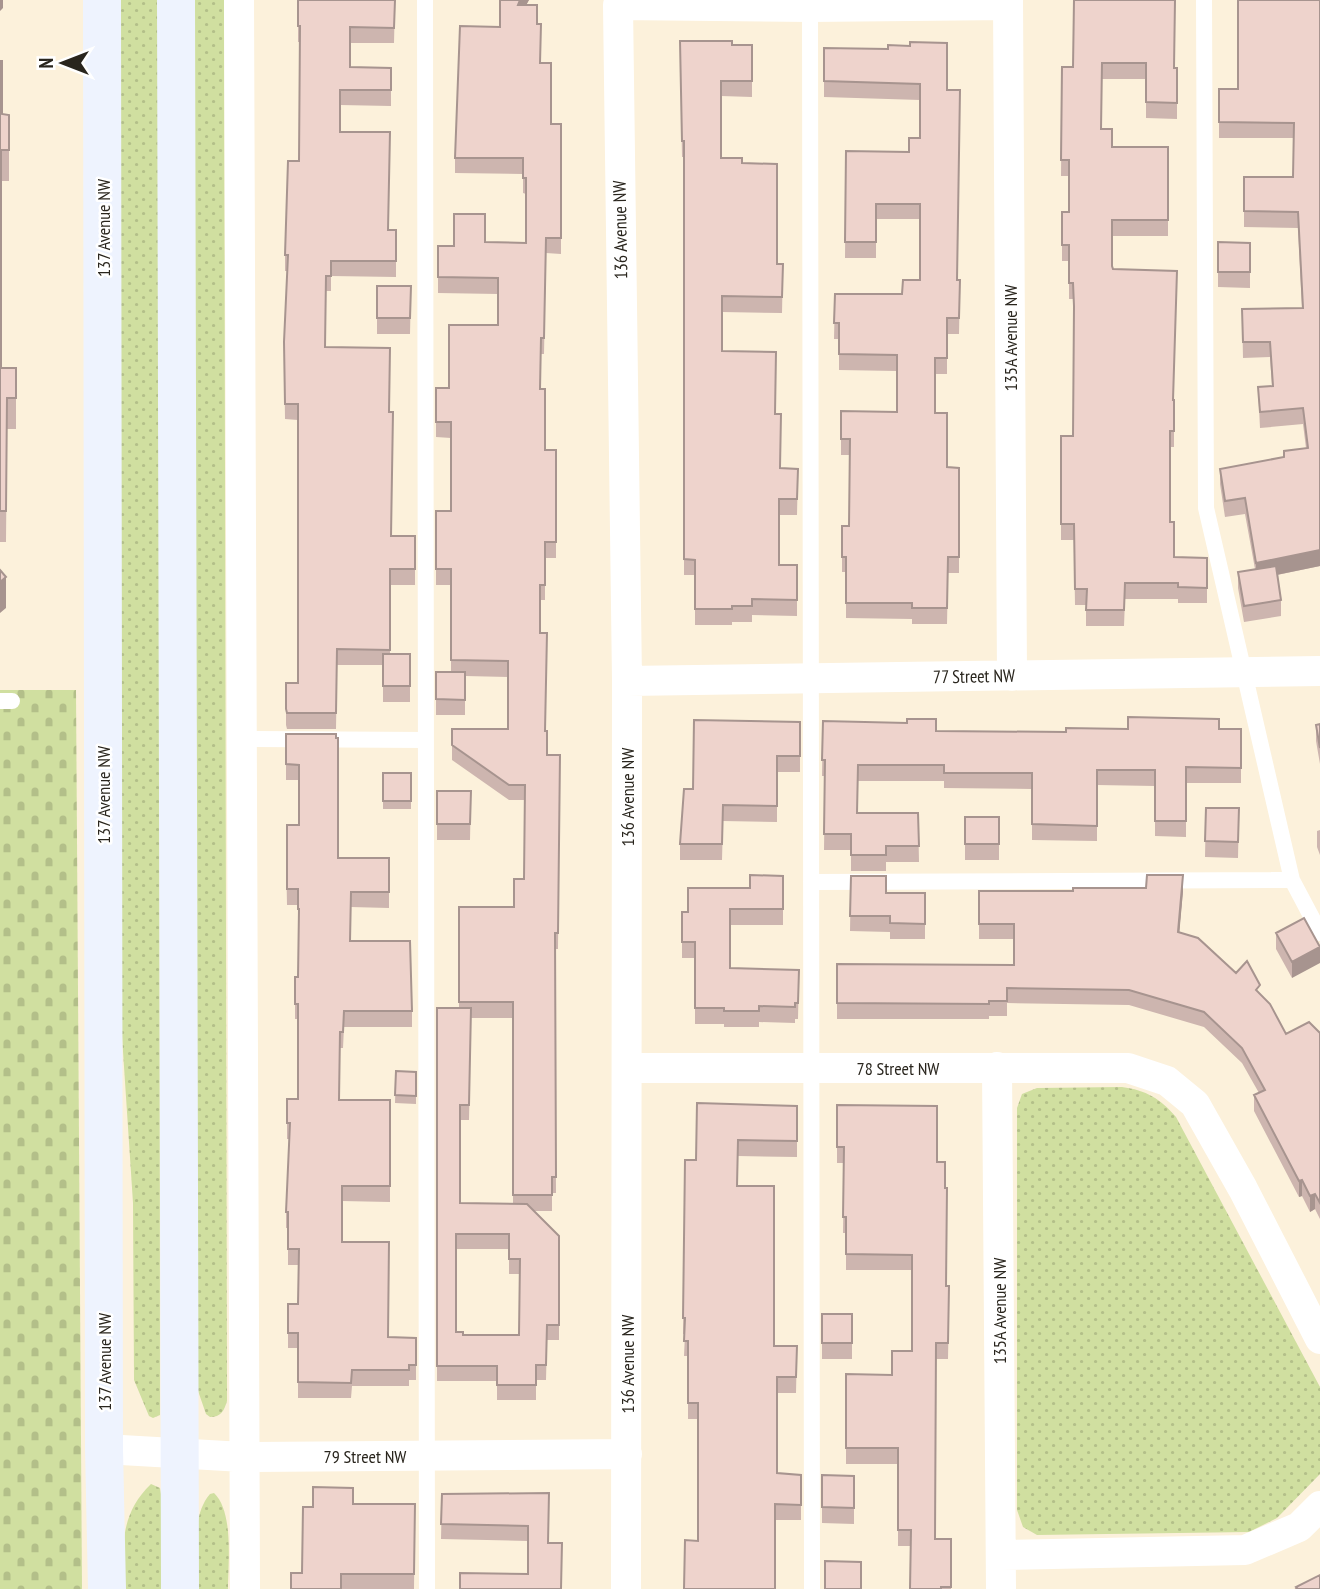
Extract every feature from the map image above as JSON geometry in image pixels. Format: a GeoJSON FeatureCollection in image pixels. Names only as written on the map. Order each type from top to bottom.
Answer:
{"type":"FeatureCollection","features":[{"type":"Feature","properties":{"kind":"main road","name":"137 Avenue NW"},"geometry":{"type":"LineString","coordinates":[[102,0],[104,1449],[107,1589]]}},
{"type":"Feature","properties":{"kind":"main road"},"geometry":{"type":"LineString","coordinates":[[176,0],[180,1589]]}},
{"type":"Feature","properties":{"kind":"street"},"geometry":{"type":"LineString","coordinates":[[239,0],[245,1589]]}},
{"type":"Feature","properties":{"kind":"street"},"geometry":{"type":"LineString","coordinates":[[810,4],[1007,2]]}},
{"type":"Feature","properties":{"kind":"street","name":"135A Avenue NW"},"geometry":{"type":"LineString","coordinates":[[1007,2],[1012,676]]}},
{"type":"Feature","properties":{"kind":"street","name":"136 Avenue NW"},"geometry":{"type":"LineString","coordinates":[[626,1589],[627,681],[618,5],[810,4]]}},
{"type":"Feature","properties":{"kind":"street","name":"77 Street NW"},"geometry":{"type":"LineString","coordinates":[[627,681],[1320,671]]}},
{"type":"Feature","properties":{"kind":"street","name":"135A Avenue NW"},"geometry":{"type":"LineString","coordinates":[[997,1067],[1001,1589]]}},
{"type":"Feature","properties":{"kind":"street","name":"78 Street NW"},"geometry":{"type":"LineString","coordinates":[[627,1068],[1128,1068],[1167,1081],[1195,1104],[1243,1189],[1320,1339]]}},
{"type":"Feature","properties":{"kind":"street","name":"79 Street NW"},"geometry":{"type":"LineString","coordinates":[[104,1449],[243,1457],[626,1454]]}},
{"type":"Feature","properties":{"kind":"street"},"geometry":{"type":"LineString","coordinates":[[1001,1555],[1245,1550],[1299,1527],[1320,1506]]}},
{"type":"Feature","properties":{"kind":"lane"},"geometry":{"type":"LineString","coordinates":[[425,0],[428,1589]]}},
{"type":"Feature","properties":{"kind":"lane"},"geometry":{"type":"LineString","coordinates":[[1204,0],[1206,508],[1292,880],[1320,933]]}},
{"type":"Feature","properties":{"kind":"lane"},"geometry":{"type":"LineString","coordinates":[[810,4],[812,1589]]}},
{"type":"Feature","properties":{"kind":"lane"},"geometry":{"type":"LineString","coordinates":[[241,740],[426,740]]}},
{"type":"Feature","properties":{"kind":"lane"},"geometry":{"type":"LineString","coordinates":[[811,883],[1292,880]]}},
{"type":"Feature","properties":{"kind":"green space"},"geometry":{"type":"Polygon","coordinates":[[[118,0],[158,0],[159,12],[160,1415],[153,1418],[149,1416],[134,1380],[133,1203],[120,1006],[118,0]]]}},
{"type":"Feature","properties":{"kind":"green space"},"geometry":{"type":"Polygon","coordinates":[[[194,0],[224,0],[227,1401],[222,1413],[210,1417],[206,1414],[197,1388],[194,0]]]}},
{"type":"Feature","properties":{"kind":"green space"},"geometry":{"type":"Polygon","coordinates":[[[0,690],[76,690],[82,1589],[0,1589],[0,690]]]}},
{"type":"Feature","properties":{"kind":"green space"},"geometry":{"type":"Polygon","coordinates":[[[1122,1087],[1152,1096],[1176,1117],[1320,1387],[1320,1474],[1277,1518],[1249,1532],[1037,1535],[1023,1527],[1017,1510],[1017,1108],[1022,1094],[1037,1088],[1122,1087]]]}},
{"type":"Feature","properties":{"kind":"green space"},"geometry":{"type":"Polygon","coordinates":[[[151,1484],[160,1488],[161,1494],[162,1589],[123,1589],[123,1545],[128,1520],[133,1508],[151,1484]]]}},
{"type":"Feature","properties":{"kind":"green space"},"geometry":{"type":"Polygon","coordinates":[[[214,1493],[225,1512],[227,1525],[228,1589],[198,1589],[197,1527],[204,1503],[210,1494],[214,1493]]]}},
{"type":"Feature","properties":{"kind":"building"},"geometry":{"type":"Polygon","coordinates":[[[298,0],[395,0],[394,28],[350,27],[350,67],[391,68],[391,90],[340,90],[340,132],[390,132],[388,230],[396,230],[396,261],[331,261],[331,276],[326,276],[325,347],[390,348],[389,412],[393,412],[391,536],[415,536],[415,569],[390,569],[390,650],[337,649],[336,713],[287,713],[286,709],[286,683],[298,683],[298,404],[285,404],[284,342],[288,161],[299,161],[298,0]]]}},
{"type":"Feature","properties":{"kind":"building"},"geometry":{"type":"Polygon","coordinates":[[[500,0],[520,0],[518,5],[537,5],[537,24],[541,24],[540,63],[551,63],[551,124],[561,124],[561,238],[546,238],[540,389],[545,389],[545,450],[556,450],[556,542],[545,542],[545,585],[540,585],[540,633],[547,633],[547,755],[560,755],[558,933],[555,933],[556,1177],[552,1177],[552,1195],[513,1195],[513,1002],[459,1002],[459,907],[514,907],[514,879],[524,879],[525,785],[509,785],[452,745],[452,729],[508,729],[508,661],[451,660],[451,569],[436,569],[436,511],[451,511],[451,422],[436,422],[436,388],[449,388],[449,325],[498,325],[498,278],[438,277],[438,246],[454,246],[454,214],[485,214],[485,242],[526,243],[526,178],[523,178],[523,158],[455,158],[460,26],[500,27],[500,0]]]}},
{"type":"Feature","properties":{"kind":"building"},"geometry":{"type":"Polygon","coordinates":[[[1074,0],[1175,0],[1174,68],[1177,68],[1177,103],[1146,102],[1146,63],[1102,63],[1101,129],[1112,129],[1112,147],[1168,147],[1168,220],[1112,220],[1112,266],[1113,269],[1177,271],[1174,431],[1170,431],[1170,522],[1174,522],[1174,557],[1207,558],[1207,588],[1178,587],[1178,583],[1125,583],[1124,610],[1086,610],[1087,589],[1075,589],[1074,524],[1061,524],[1061,436],[1073,436],[1074,306],[1073,283],[1069,283],[1069,245],[1062,245],[1062,212],[1069,212],[1069,160],[1061,160],[1062,67],[1073,67],[1074,0]]]}},
{"type":"Feature","properties":{"kind":"building"},"geometry":{"type":"Polygon","coordinates":[[[1238,0],[1320,0],[1320,550],[1256,563],[1245,498],[1225,501],[1220,469],[1284,457],[1284,451],[1308,448],[1303,408],[1260,412],[1258,387],[1273,386],[1270,342],[1243,342],[1242,309],[1303,308],[1298,212],[1244,211],[1244,177],[1293,177],[1294,123],[1219,122],[1219,89],[1238,89],[1238,0]]]}},
{"type":"Feature","properties":{"kind":"building"},"geometry":{"type":"Polygon","coordinates":[[[680,41],[732,41],[732,45],[752,45],[752,81],[721,81],[721,158],[742,158],[742,163],[777,164],[777,264],[783,264],[782,297],[722,296],[722,351],[776,352],[775,414],[781,414],[780,468],[798,469],[797,499],[779,499],[779,565],[797,565],[797,600],[752,599],[752,606],[695,609],[695,560],[684,559],[684,141],[680,41]]]}},
{"type":"Feature","properties":{"kind":"building"},"geometry":{"type":"Polygon","coordinates":[[[910,42],[947,43],[947,90],[960,90],[957,280],[960,280],[959,318],[947,318],[947,358],[935,358],[935,413],[947,413],[947,467],[959,468],[959,557],[948,557],[947,608],[912,608],[912,603],[846,603],[846,557],[842,557],[842,526],[849,526],[850,439],[841,439],[841,411],[897,412],[897,355],[839,354],[839,323],[834,323],[835,294],[902,294],[903,280],[920,280],[920,204],[876,204],[876,242],[845,242],[846,151],[909,152],[909,138],[920,138],[920,84],[824,81],[824,48],[888,49],[888,45],[910,46],[910,42]]]}},
{"type":"Feature","properties":{"kind":"building"},"geometry":{"type":"Polygon","coordinates":[[[0,61],[2,114],[9,115],[9,150],[1,150],[1,368],[16,368],[16,398],[7,398],[6,511],[0,511],[0,61]]]}},
{"type":"Feature","properties":{"kind":"building"},"geometry":{"type":"Polygon","coordinates":[[[1218,242],[1250,243],[1250,272],[1218,272],[1218,242]]]}},
{"type":"Feature","properties":{"kind":"building"},"geometry":{"type":"Polygon","coordinates":[[[377,286],[411,286],[410,318],[377,318],[377,286]]]}},
{"type":"Feature","properties":{"kind":"building"},"geometry":{"type":"Polygon","coordinates":[[[1276,566],[1281,600],[1244,606],[1238,572],[1276,566]]]}},
{"type":"Feature","properties":{"kind":"building"},"geometry":{"type":"Polygon","coordinates":[[[0,570],[6,577],[0,582],[0,570]]]}},
{"type":"Feature","properties":{"kind":"building"},"geometry":{"type":"Polygon","coordinates":[[[383,654],[410,654],[410,686],[383,686],[383,654]]]}},
{"type":"Feature","properties":{"kind":"building"},"geometry":{"type":"Polygon","coordinates":[[[436,672],[465,672],[465,700],[436,699],[436,672]]]}},
{"type":"Feature","properties":{"kind":"building"},"geometry":{"type":"Polygon","coordinates":[[[1128,717],[1219,719],[1219,729],[1241,729],[1241,768],[1186,767],[1186,821],[1155,821],[1155,770],[1097,770],[1097,826],[1032,824],[1032,773],[944,773],[944,765],[858,765],[857,813],[918,813],[919,846],[886,846],[886,855],[851,855],[851,834],[824,834],[823,721],[907,723],[907,719],[936,719],[936,731],[1066,732],[1066,728],[1128,729],[1128,717]]]}},
{"type":"Feature","properties":{"kind":"building"},"geometry":{"type":"Polygon","coordinates":[[[694,720],[800,722],[800,756],[777,756],[777,806],[723,805],[722,844],[680,844],[684,789],[693,789],[694,720]]]}},
{"type":"Feature","properties":{"kind":"building"},"geometry":{"type":"Polygon","coordinates":[[[1320,724],[1320,748],[1316,725],[1320,724]]]}},
{"type":"Feature","properties":{"kind":"building"},"geometry":{"type":"Polygon","coordinates":[[[286,734],[336,734],[338,738],[338,858],[389,858],[389,892],[351,892],[350,941],[410,941],[412,1011],[344,1011],[343,1032],[340,1032],[339,1100],[390,1100],[390,1186],[342,1186],[342,1242],[389,1242],[388,1337],[416,1338],[416,1365],[409,1365],[409,1370],[352,1370],[351,1383],[298,1382],[298,1333],[288,1333],[288,1304],[298,1304],[299,1249],[288,1249],[286,1212],[290,1123],[287,1123],[287,1099],[298,1099],[298,1004],[295,1004],[295,977],[298,977],[299,909],[298,889],[287,889],[287,825],[299,825],[299,765],[286,764],[286,734]]]}},
{"type":"Feature","properties":{"kind":"building"},"geometry":{"type":"Polygon","coordinates":[[[383,773],[411,773],[411,801],[383,801],[383,773]]]}},
{"type":"Feature","properties":{"kind":"building"},"geometry":{"type":"Polygon","coordinates":[[[437,791],[471,791],[470,824],[437,824],[437,791]]]}},
{"type":"Feature","properties":{"kind":"building"},"geometry":{"type":"Polygon","coordinates":[[[1206,808],[1239,808],[1238,842],[1205,841],[1206,808]]]}},
{"type":"Feature","properties":{"kind":"building"},"geometry":{"type":"Polygon","coordinates":[[[965,817],[999,817],[999,844],[965,844],[965,817]]]}},
{"type":"Feature","properties":{"kind":"building"},"geometry":{"type":"Polygon","coordinates":[[[750,875],[783,876],[783,909],[730,909],[730,968],[799,970],[798,1003],[795,1003],[795,1007],[759,1006],[759,1011],[695,1008],[695,942],[682,942],[682,912],[688,912],[688,888],[750,888],[750,875]]]}},
{"type":"Feature","properties":{"kind":"building"},"geometry":{"type":"Polygon","coordinates":[[[1147,875],[1183,875],[1178,932],[1198,938],[1236,973],[1247,961],[1260,985],[1256,990],[1270,1004],[1286,1034],[1309,1022],[1320,1033],[1320,1203],[1315,1194],[1310,1196],[1302,1180],[1299,1181],[1254,1095],[1265,1090],[1242,1048],[1204,1012],[1129,990],[1007,988],[1007,1001],[989,1001],[989,1004],[837,1003],[837,964],[1014,965],[1014,924],[979,924],[979,891],[1146,888],[1147,875]]]}},
{"type":"Feature","properties":{"kind":"building"},"geometry":{"type":"Polygon","coordinates":[[[851,876],[886,876],[886,893],[925,893],[925,924],[890,923],[890,916],[850,916],[851,876]]]}},
{"type":"Feature","properties":{"kind":"building"},"geometry":{"type":"Polygon","coordinates":[[[1304,918],[1320,947],[1292,962],[1276,933],[1304,918]]]}},
{"type":"Feature","properties":{"kind":"building"},"geometry":{"type":"Polygon","coordinates":[[[437,1008],[471,1008],[469,1105],[460,1105],[460,1203],[527,1204],[559,1236],[559,1325],[547,1325],[546,1365],[536,1365],[536,1385],[497,1385],[497,1366],[437,1366],[437,1008]],[[456,1234],[456,1332],[463,1332],[463,1335],[519,1335],[520,1259],[509,1259],[509,1234],[456,1234]]]}},
{"type":"Feature","properties":{"kind":"building"},"geometry":{"type":"Polygon","coordinates":[[[396,1071],[416,1072],[416,1096],[395,1095],[396,1071]]]}},
{"type":"Feature","properties":{"kind":"building"},"geometry":{"type":"Polygon","coordinates":[[[697,1103],[797,1106],[797,1141],[738,1140],[737,1186],[774,1186],[774,1346],[797,1346],[796,1377],[777,1377],[777,1473],[801,1475],[801,1505],[775,1504],[775,1589],[684,1589],[685,1540],[698,1541],[698,1403],[688,1403],[688,1341],[684,1341],[683,1318],[685,1160],[696,1160],[697,1103]]]}},
{"type":"Feature","properties":{"kind":"building"},"geometry":{"type":"Polygon","coordinates":[[[837,1105],[937,1106],[937,1162],[945,1162],[947,1188],[946,1286],[949,1286],[948,1343],[936,1343],[935,1539],[951,1539],[951,1587],[910,1589],[911,1530],[898,1530],[898,1448],[846,1448],[846,1374],[892,1375],[892,1351],[912,1351],[912,1255],[846,1254],[846,1217],[843,1217],[844,1147],[837,1147],[837,1105]]]}},
{"type":"Feature","properties":{"kind":"building"},"geometry":{"type":"Polygon","coordinates":[[[822,1314],[852,1314],[852,1343],[822,1343],[822,1314]]]}},
{"type":"Feature","properties":{"kind":"building"},"geometry":{"type":"Polygon","coordinates":[[[822,1475],[854,1476],[854,1508],[822,1507],[822,1475]]]}},
{"type":"Feature","properties":{"kind":"building"},"geometry":{"type":"Polygon","coordinates":[[[313,1487],[353,1488],[353,1504],[415,1504],[414,1574],[341,1574],[341,1589],[291,1589],[291,1573],[302,1573],[303,1507],[313,1507],[313,1487]]]}},
{"type":"Feature","properties":{"kind":"building"},"geometry":{"type":"Polygon","coordinates":[[[549,1493],[548,1543],[562,1543],[561,1589],[460,1589],[460,1573],[528,1574],[528,1526],[441,1524],[442,1494],[549,1493]]]}},
{"type":"Feature","properties":{"kind":"building"},"geometry":{"type":"Polygon","coordinates":[[[825,1561],[861,1562],[861,1589],[825,1589],[825,1561]]]}},
{"type":"Feature","properties":{"kind":"building"},"geometry":{"type":"Polygon","coordinates":[[[1320,1575],[1320,1589],[1296,1589],[1296,1587],[1320,1575]]]}}]}
